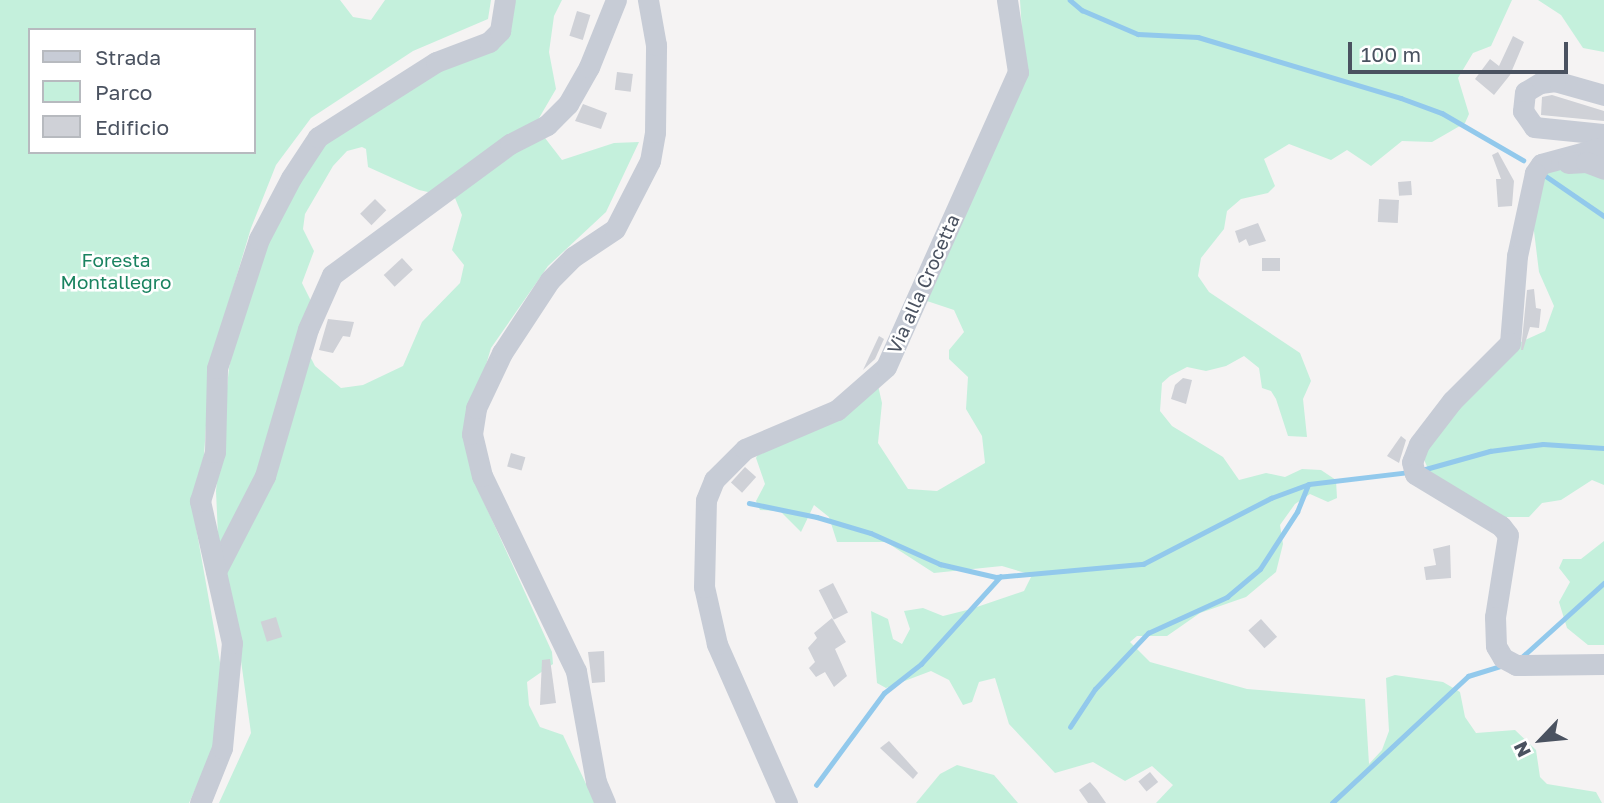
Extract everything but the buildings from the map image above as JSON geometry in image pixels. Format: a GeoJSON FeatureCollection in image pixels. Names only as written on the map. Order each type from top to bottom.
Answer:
{"type":"FeatureCollection","features":[{"type":"Feature","properties":{"kind":"street"},"geometry":{"type":"LineString","coordinates":[[200,803],[222,748],[232,643],[200,501],[215,452],[217,368],[272,215],[318,137],[436,62],[489,42],[500,31],[505,0]]}},
{"type":"Feature","properties":{"kind":"street"},"geometry":{"type":"LineString","coordinates":[[216,571],[265,476],[308,329],[332,275],[510,144],[547,125],[568,104],[589,67],[616,0]]}},
{"type":"Feature","properties":{"kind":"street"},"geometry":{"type":"LineString","coordinates":[[605,803],[596,782],[576,671],[482,476],[472,434],[476,408],[502,353],[550,280],[615,229],[650,161],[655,132],[656,45],[648,0]]}},
{"type":"Feature","properties":{"kind":"street","name":"Via alla Crocetta"},"geometry":{"type":"LineString","coordinates":[[787,803],[717,644],[704,587],[706,500],[715,480],[745,449],[837,410],[886,367],[1018,72],[1007,0]]}},
{"type":"Feature","properties":{"kind":"street"},"geometry":{"type":"LineString","coordinates":[[1604,94],[1555,81],[1540,83],[1525,92],[1522,111],[1534,127],[1604,134]]}},
{"type":"Feature","properties":{"kind":"street"},"geometry":{"type":"LineString","coordinates":[[1604,147],[1541,164],[1533,178],[1517,256],[1510,343],[1452,401],[1419,444],[1413,467],[1415,474],[1501,526],[1508,535],[1495,617],[1496,646],[1503,658],[1516,665],[1604,664]]}},
{"type":"Feature","properties":{"kind":"street"},"geometry":{"type":"LineString","coordinates":[[1541,164],[1586,162],[1604,169]]}},
{"type":"Feature","properties":{"kind":"green space","name":"Foresta Montallegro"},"geometry":{"type":"Polygon","coordinates":[[[0,0],[340,0],[353,17],[371,20],[385,0],[491,0],[488,19],[413,51],[311,118],[276,165],[251,228],[210,365],[204,456],[191,499],[221,668],[222,731],[189,803],[0,803],[0,0]]]}},
{"type":"Feature","properties":{"kind":"green space"},"geometry":{"type":"Polygon","coordinates":[[[513,0],[562,0],[554,16],[549,52],[556,89],[535,125],[562,160],[614,143],[639,142],[606,212],[548,266],[491,348],[483,375],[473,478],[552,652],[553,664],[527,682],[529,705],[540,727],[563,735],[595,803],[219,803],[251,733],[233,603],[218,536],[216,491],[229,368],[241,311],[267,235],[326,136],[433,71],[468,60],[513,0]],[[362,147],[347,151],[333,166],[305,214],[303,229],[314,251],[302,283],[313,305],[310,356],[315,366],[341,388],[363,385],[403,366],[422,322],[460,283],[464,265],[452,250],[462,215],[455,198],[419,190],[368,167],[366,149],[362,147]]]}},
{"type":"Feature","properties":{"kind":"green space"},"geometry":{"type":"Polygon","coordinates":[[[1020,0],[1512,0],[1491,46],[1473,53],[1458,78],[1469,114],[1465,123],[1432,142],[1402,141],[1371,166],[1347,150],[1331,160],[1289,144],[1264,159],[1275,186],[1268,193],[1241,199],[1227,211],[1224,229],[1201,258],[1198,276],[1209,292],[1300,353],[1311,381],[1303,399],[1307,437],[1288,436],[1276,399],[1271,391],[1262,388],[1259,368],[1244,356],[1226,366],[1206,371],[1187,367],[1170,376],[1162,383],[1160,411],[1172,426],[1223,457],[1239,480],[1266,473],[1285,477],[1302,469],[1321,470],[1336,480],[1337,498],[1328,502],[1310,494],[1295,504],[1280,525],[1283,544],[1276,572],[1246,597],[1200,613],[1167,636],[1137,636],[1130,642],[1150,662],[1247,689],[1365,699],[1369,764],[1382,750],[1389,731],[1386,678],[1395,675],[1443,682],[1460,692],[1465,717],[1476,733],[1515,730],[1536,750],[1540,777],[1547,784],[1596,792],[1602,803],[1156,803],[1173,785],[1152,766],[1125,781],[1093,762],[1055,773],[1009,724],[995,678],[979,682],[972,702],[963,705],[949,680],[931,671],[886,688],[877,683],[871,611],[888,619],[893,639],[902,644],[910,629],[904,611],[923,608],[943,616],[971,609],[1024,591],[1032,575],[1002,566],[934,573],[886,542],[837,542],[829,517],[814,505],[801,532],[780,511],[760,510],[756,501],[765,484],[756,458],[760,450],[877,381],[882,403],[878,443],[908,489],[937,491],[985,463],[982,436],[966,409],[968,377],[949,359],[949,350],[964,332],[954,310],[924,300],[1024,61],[1020,0]]]}},
{"type":"Feature","properties":{"kind":"green space"},"geometry":{"type":"Polygon","coordinates":[[[1538,0],[1604,0],[1604,52],[1583,48],[1561,15],[1538,0]]]}},
{"type":"Feature","properties":{"kind":"green space"},"geometry":{"type":"Polygon","coordinates":[[[1604,151],[1604,485],[1592,480],[1561,500],[1542,503],[1529,517],[1501,517],[1429,471],[1422,455],[1447,416],[1512,346],[1545,331],[1554,306],[1539,272],[1532,215],[1547,169],[1604,151]]]}},
{"type":"Feature","properties":{"kind":"green space"},"geometry":{"type":"Polygon","coordinates":[[[1604,541],[1604,645],[1588,645],[1567,628],[1559,602],[1570,582],[1559,568],[1563,559],[1581,559],[1604,541]]]}},
{"type":"Feature","properties":{"kind":"green space"},"geometry":{"type":"Polygon","coordinates":[[[957,765],[994,775],[1018,803],[916,803],[940,774],[957,765]]]}},
{"type":"Feature","properties":{"kind":"waterway"},"geometry":{"type":"LineString","coordinates":[[1070,0],[1082,10],[1138,34],[1198,37],[1401,98],[1442,113],[1523,160]]}},
{"type":"Feature","properties":{"kind":"waterway"},"geometry":{"type":"LineString","coordinates":[[1543,174],[1604,216]]}},
{"type":"Feature","properties":{"kind":"waterway"},"geometry":{"type":"LineString","coordinates":[[1422,470],[1490,451],[1543,444],[1604,448]]}},
{"type":"Feature","properties":{"kind":"waterway"},"geometry":{"type":"LineString","coordinates":[[749,503],[817,517],[871,533],[940,564],[996,577],[1143,564],[1271,498],[1309,484],[1410,472]]}},
{"type":"Feature","properties":{"kind":"waterway"},"geometry":{"type":"LineString","coordinates":[[1070,727],[1095,689],[1148,633],[1227,597],[1260,569],[1297,512],[1308,485]]}},
{"type":"Feature","properties":{"kind":"waterway"},"geometry":{"type":"LineString","coordinates":[[816,785],[884,693],[921,664],[1000,577]]}},
{"type":"Feature","properties":{"kind":"waterway"},"geometry":{"type":"LineString","coordinates":[[1522,657],[1604,583]]}},
{"type":"Feature","properties":{"kind":"waterway"},"geometry":{"type":"LineString","coordinates":[[1332,803],[1468,676],[1501,666]]}}]}
